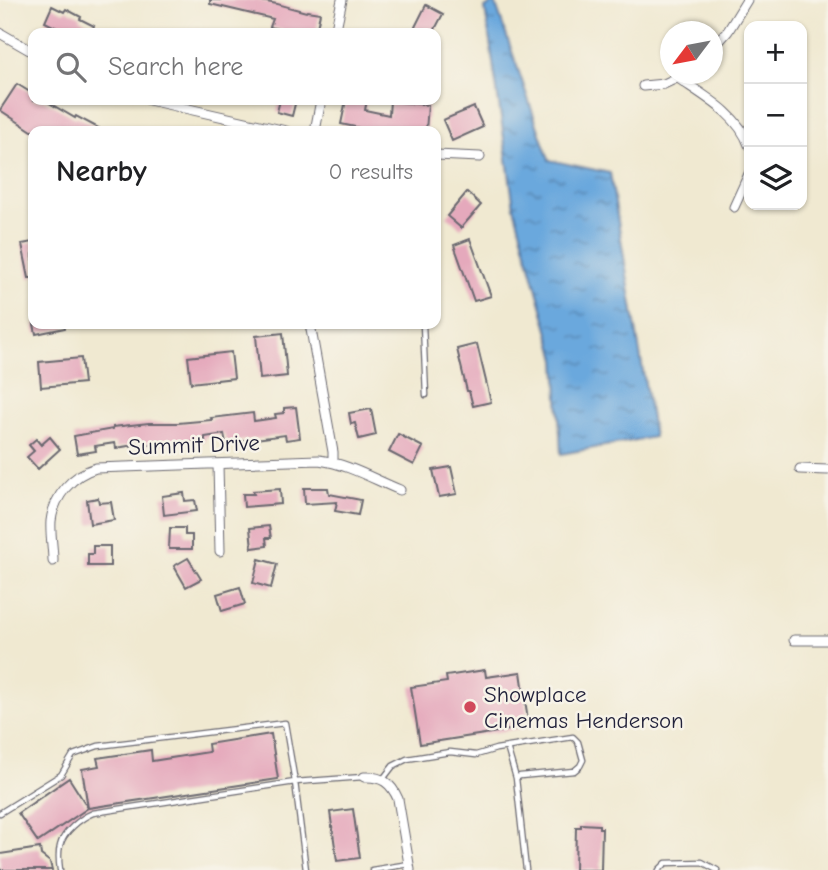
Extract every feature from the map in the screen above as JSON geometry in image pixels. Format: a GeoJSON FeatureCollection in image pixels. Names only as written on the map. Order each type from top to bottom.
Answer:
{"type":"FeatureCollection","features":[{"type":"Feature","properties":{"kind":"street"},"geometry":{"type":"LineString","coordinates":[[336,28],[342,0]]}},
{"type":"Feature","properties":{"kind":"street"},"geometry":{"type":"LineString","coordinates":[[723,37],[747,0]]}},
{"type":"Feature","properties":{"kind":"street"},"geometry":{"type":"LineString","coordinates":[[0,33],[28,49]]}},
{"type":"Feature","properties":{"kind":"street"},"geometry":{"type":"LineString","coordinates":[[643,86],[664,84]]}},
{"type":"Feature","properties":{"kind":"street"},"geometry":{"type":"LineString","coordinates":[[691,84],[727,113],[744,135]]}},
{"type":"Feature","properties":{"kind":"street"},"geometry":{"type":"LineString","coordinates":[[171,105],[264,126]]}},
{"type":"Feature","properties":{"kind":"street"},"geometry":{"type":"LineString","coordinates":[[316,126],[320,105]]}},
{"type":"Feature","properties":{"kind":"street"},"geometry":{"type":"LineString","coordinates":[[441,155],[480,156]]}},
{"type":"Feature","properties":{"kind":"street"},"geometry":{"type":"LineString","coordinates":[[734,207],[744,185]]}},
{"type":"Feature","properties":{"kind":"street"},"geometry":{"type":"LineString","coordinates":[[311,329],[333,462]]}},
{"type":"Feature","properties":{"kind":"street","name":"Summit Drive"},"geometry":{"type":"LineString","coordinates":[[53,561],[52,514],[71,481],[96,468],[310,460],[333,462],[400,490]]}},
{"type":"Feature","properties":{"kind":"street"},"geometry":{"type":"LineString","coordinates":[[218,464],[220,551]]}},
{"type":"Feature","properties":{"kind":"street"},"geometry":{"type":"LineString","coordinates":[[800,469],[828,470]]}},
{"type":"Feature","properties":{"kind":"street"},"geometry":{"type":"LineString","coordinates":[[794,640],[828,640]]}},
{"type":"Feature","properties":{"kind":"street"},"geometry":{"type":"LineString","coordinates":[[364,777],[376,776],[383,779],[389,783],[398,799],[410,867]]}},
{"type":"Feature","properties":{"kind":"lane"},"geometry":{"type":"LineString","coordinates":[[423,329],[426,395]]}},
{"type":"Feature","properties":{"kind":"lane"},"geometry":{"type":"LineString","coordinates":[[0,813],[61,775],[73,755],[98,746],[285,723],[306,870]]}},
{"type":"Feature","properties":{"kind":"lane"},"geometry":{"type":"LineString","coordinates":[[383,779],[393,766],[407,759],[450,752],[476,755],[507,747],[573,737],[578,742],[583,760],[574,771],[516,778]]}},
{"type":"Feature","properties":{"kind":"lane"},"geometry":{"type":"LineString","coordinates":[[507,747],[516,778],[526,870]]}},
{"type":"Feature","properties":{"kind":"lane"},"geometry":{"type":"LineString","coordinates":[[60,870],[60,844],[66,834],[93,813],[295,782],[364,777]]}},
{"type":"Feature","properties":{"kind":"lane"},"geometry":{"type":"LineString","coordinates":[[659,870],[666,863],[702,862],[718,870]]}},
{"type":"Feature","properties":{"kind":"lane"},"geometry":{"type":"LineString","coordinates":[[372,870],[410,867]]}},
{"type":"Feature","properties":{"kind":"water"},"geometry":{"type":"Polygon","coordinates":[[[495,2],[549,160],[610,173],[654,437],[561,454],[556,359],[514,207],[485,8],[495,2]]]}},
{"type":"Feature","properties":{"kind":"building"},"geometry":{"type":"Polygon","coordinates":[[[210,0],[256,0],[320,13],[317,28],[274,28],[270,27],[273,19],[210,4],[210,0]]]}},
{"type":"Feature","properties":{"kind":"building"},"geometry":{"type":"Polygon","coordinates":[[[426,5],[443,14],[436,28],[414,28],[426,5]]]}},
{"type":"Feature","properties":{"kind":"building"},"geometry":{"type":"Polygon","coordinates":[[[52,6],[64,12],[66,9],[94,26],[57,28],[45,22],[52,6]]]}},
{"type":"Feature","properties":{"kind":"building"},"geometry":{"type":"Polygon","coordinates":[[[17,84],[28,91],[28,105],[53,105],[95,126],[28,126],[28,128],[0,110],[17,84]]]}},
{"type":"Feature","properties":{"kind":"building"},"geometry":{"type":"Polygon","coordinates":[[[279,105],[295,105],[292,116],[277,112],[279,105]]]}},
{"type":"Feature","properties":{"kind":"building"},"geometry":{"type":"Polygon","coordinates":[[[345,105],[366,105],[365,110],[389,115],[390,105],[428,105],[426,126],[341,124],[345,105]]]}},
{"type":"Feature","properties":{"kind":"building"},"geometry":{"type":"Polygon","coordinates":[[[474,107],[483,127],[452,141],[443,120],[474,107]]]}},
{"type":"Feature","properties":{"kind":"building"},"geometry":{"type":"Polygon","coordinates":[[[467,192],[481,205],[461,228],[447,216],[467,192]]]}},
{"type":"Feature","properties":{"kind":"building"},"geometry":{"type":"Polygon","coordinates":[[[470,239],[491,296],[474,301],[454,245],[470,239]]]}},
{"type":"Feature","properties":{"kind":"building"},"geometry":{"type":"Polygon","coordinates":[[[28,243],[28,273],[22,244],[28,243]]]}},
{"type":"Feature","properties":{"kind":"building"},"geometry":{"type":"Polygon","coordinates":[[[35,329],[60,329],[36,334],[35,329]]]}},
{"type":"Feature","properties":{"kind":"building"},"geometry":{"type":"Polygon","coordinates":[[[283,333],[287,376],[260,379],[256,336],[283,333]]]}},
{"type":"Feature","properties":{"kind":"building"},"geometry":{"type":"Polygon","coordinates":[[[477,344],[491,402],[473,406],[457,349],[477,344]]]}},
{"type":"Feature","properties":{"kind":"building"},"geometry":{"type":"Polygon","coordinates":[[[231,352],[234,378],[191,383],[188,357],[231,352]]]}},
{"type":"Feature","properties":{"kind":"building"},"geometry":{"type":"Polygon","coordinates":[[[81,358],[84,383],[41,387],[39,362],[81,358]]]}},
{"type":"Feature","properties":{"kind":"building"},"geometry":{"type":"Polygon","coordinates":[[[296,407],[300,438],[286,440],[285,435],[226,443],[224,434],[205,437],[205,441],[166,445],[140,444],[116,448],[115,443],[95,446],[96,451],[77,454],[74,436],[113,427],[212,420],[211,418],[253,413],[254,421],[276,418],[275,414],[284,413],[284,408],[296,407]]]}},
{"type":"Feature","properties":{"kind":"building"},"geometry":{"type":"Polygon","coordinates":[[[371,409],[376,435],[359,439],[349,413],[371,409]]]}},
{"type":"Feature","properties":{"kind":"building"},"geometry":{"type":"Polygon","coordinates":[[[398,434],[423,447],[414,465],[389,452],[398,434]]]}},
{"type":"Feature","properties":{"kind":"building"},"geometry":{"type":"Polygon","coordinates":[[[50,437],[60,449],[38,469],[27,457],[34,451],[29,445],[36,439],[41,445],[50,437]]]}},
{"type":"Feature","properties":{"kind":"building"},"geometry":{"type":"Polygon","coordinates":[[[451,467],[457,494],[439,497],[433,470],[451,467]]]}},
{"type":"Feature","properties":{"kind":"building"},"geometry":{"type":"Polygon","coordinates":[[[304,488],[328,488],[329,494],[361,500],[358,515],[335,511],[337,502],[305,504],[304,488]]]}},
{"type":"Feature","properties":{"kind":"building"},"geometry":{"type":"Polygon","coordinates":[[[280,489],[281,504],[244,507],[243,494],[280,489]]]}},
{"type":"Feature","properties":{"kind":"building"},"geometry":{"type":"Polygon","coordinates":[[[184,493],[185,501],[195,500],[197,511],[164,515],[162,496],[184,493]]]}},
{"type":"Feature","properties":{"kind":"building"},"geometry":{"type":"Polygon","coordinates":[[[98,498],[99,503],[111,502],[114,520],[90,524],[87,500],[98,498]]]}},
{"type":"Feature","properties":{"kind":"building"},"geometry":{"type":"Polygon","coordinates":[[[269,526],[271,538],[266,538],[267,546],[252,548],[250,528],[269,526]]]}},
{"type":"Feature","properties":{"kind":"building"},"geometry":{"type":"Polygon","coordinates":[[[170,528],[185,528],[185,535],[192,535],[192,549],[169,549],[170,528]]]}},
{"type":"Feature","properties":{"kind":"building"},"geometry":{"type":"Polygon","coordinates":[[[93,546],[110,546],[110,566],[88,566],[88,554],[93,554],[93,546]]]}},
{"type":"Feature","properties":{"kind":"building"},"geometry":{"type":"Polygon","coordinates":[[[188,558],[201,579],[186,587],[174,566],[188,558]]]}},
{"type":"Feature","properties":{"kind":"building"},"geometry":{"type":"Polygon","coordinates":[[[259,559],[277,564],[271,588],[253,583],[259,559]]]}},
{"type":"Feature","properties":{"kind":"building"},"geometry":{"type":"Polygon","coordinates":[[[240,587],[245,604],[222,611],[217,594],[240,587]]]}},
{"type":"Feature","properties":{"kind":"building","name":"Showplace Cinemas Henderson"},"geometry":{"type":"Polygon","coordinates":[[[485,670],[486,677],[521,672],[529,727],[420,744],[411,687],[447,682],[446,676],[485,670]]]}},
{"type":"Feature","properties":{"kind":"building"},"geometry":{"type":"Polygon","coordinates":[[[271,734],[278,779],[88,808],[82,769],[99,766],[97,758],[151,750],[152,761],[209,752],[208,744],[271,734]]]}},
{"type":"Feature","properties":{"kind":"building"},"geometry":{"type":"Polygon","coordinates":[[[69,778],[88,808],[38,842],[18,813],[69,778]]]}},
{"type":"Feature","properties":{"kind":"building"},"geometry":{"type":"Polygon","coordinates":[[[353,809],[360,858],[337,861],[330,812],[353,809]]]}},
{"type":"Feature","properties":{"kind":"building"},"geometry":{"type":"Polygon","coordinates":[[[581,824],[599,825],[599,828],[602,828],[601,870],[575,870],[576,827],[581,827],[581,824]]]}},
{"type":"Feature","properties":{"kind":"building"},"geometry":{"type":"Polygon","coordinates":[[[40,848],[41,855],[50,862],[52,870],[0,870],[0,854],[40,848]]]}},
{"type":"Feature","properties":{"kind":"place","name":"Showplace Cinemas Henderson"},"geometry":{"type":"Point","coordinates":[470,707]}}]}
